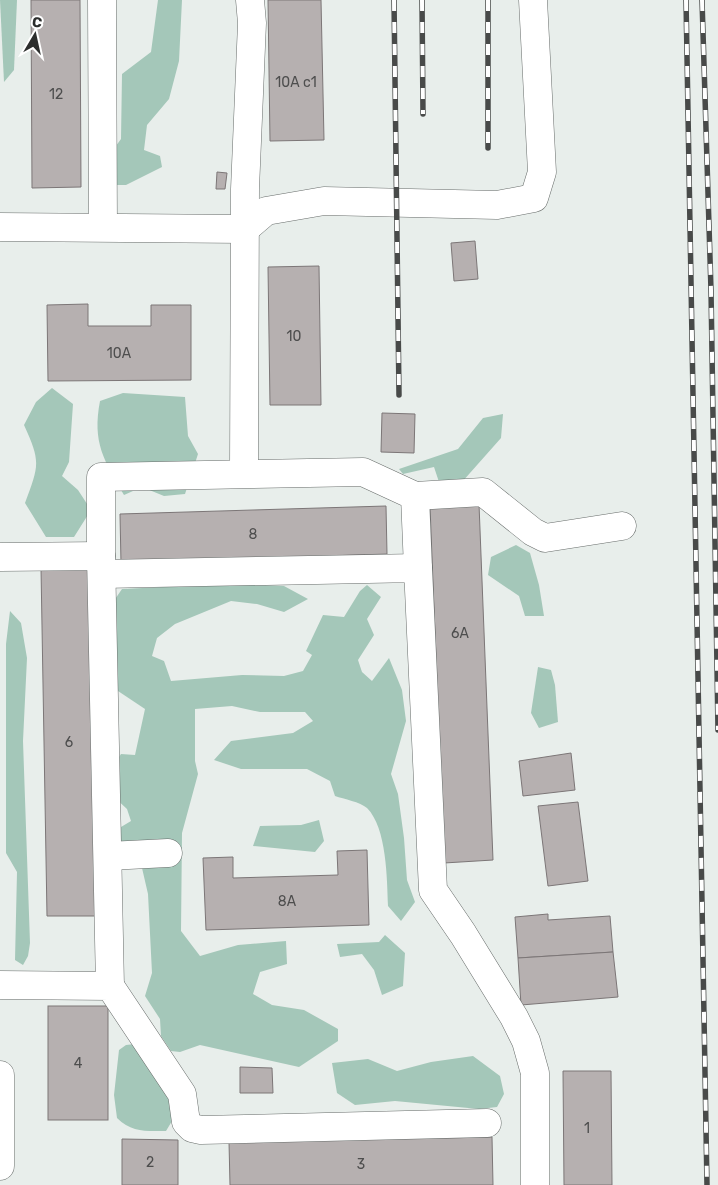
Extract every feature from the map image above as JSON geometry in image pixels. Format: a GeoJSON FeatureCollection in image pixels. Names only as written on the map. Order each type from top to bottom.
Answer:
{"type":"FeatureCollection","features":[{"type":"Feature","properties":{"kind":"main road"},"geometry":{"type":"LineString","coordinates":[[102,0],[103,227]]}},
{"type":"Feature","properties":{"kind":"main road"},"geometry":{"type":"LineString","coordinates":[[244,473],[245,229],[252,23],[250,0]]}},
{"type":"Feature","properties":{"kind":"main road"},"geometry":{"type":"LineString","coordinates":[[0,227],[245,229],[266,211],[324,201],[497,205],[534,198],[542,172],[532,0]]}},
{"type":"Feature","properties":{"kind":"main road"},"geometry":{"type":"LineString","coordinates":[[487,1123],[201,1130],[192,1128],[186,1122],[182,1094],[110,986],[101,477],[363,472],[415,496],[483,492],[533,532],[545,538],[622,526]]}},
{"type":"Feature","properties":{"kind":"main road"},"geometry":{"type":"LineString","coordinates":[[415,496],[433,890],[463,934],[514,1017],[526,1041],[535,1073],[536,1185]]}},
{"type":"Feature","properties":{"kind":"main road"},"geometry":{"type":"LineString","coordinates":[[0,556],[102,565],[418,568]]}},
{"type":"Feature","properties":{"kind":"main road"},"geometry":{"type":"LineString","coordinates":[[108,856],[168,853]]}},
{"type":"Feature","properties":{"kind":"main road"},"geometry":{"type":"LineString","coordinates":[[0,985],[110,986]]}},
{"type":"Feature","properties":{"kind":"main road"},"geometry":{"type":"LineString","coordinates":[[0,1075],[0,1166]]}},
{"type":"Feature","properties":{"kind":"green space"},"geometry":{"type":"Polygon","coordinates":[[[0,0],[17,0],[14,70],[4,82],[0,0]]]}},
{"type":"Feature","properties":{"kind":"green space"},"geometry":{"type":"Polygon","coordinates":[[[158,0],[182,0],[179,61],[169,99],[147,125],[144,150],[160,156],[162,167],[126,185],[117,185],[109,166],[113,150],[121,139],[122,74],[151,52],[158,0]]]}},
{"type":"Feature","properties":{"kind":"green space"},"geometry":{"type":"Polygon","coordinates":[[[52,388],[73,404],[69,462],[62,476],[78,490],[91,510],[74,537],[46,537],[25,503],[36,464],[33,447],[24,425],[36,402],[52,388]]]}},
{"type":"Feature","properties":{"kind":"green space"},"geometry":{"type":"Polygon","coordinates":[[[123,393],[185,397],[188,436],[198,454],[185,494],[164,496],[142,487],[124,495],[102,451],[98,428],[100,401],[123,393]]]}},
{"type":"Feature","properties":{"kind":"green space"},"geometry":{"type":"Polygon","coordinates":[[[503,414],[501,438],[462,482],[441,488],[434,467],[403,474],[399,469],[458,449],[483,418],[503,414]]]}},
{"type":"Feature","properties":{"kind":"green space"},"geometry":{"type":"Polygon","coordinates":[[[516,545],[530,553],[539,585],[544,616],[525,616],[519,596],[488,575],[491,557],[516,545]]]}},
{"type":"Feature","properties":{"kind":"green space"},"geometry":{"type":"Polygon","coordinates":[[[225,584],[284,586],[308,599],[284,612],[257,604],[231,601],[175,624],[157,638],[152,656],[164,661],[171,681],[242,675],[284,676],[303,671],[312,655],[306,651],[323,615],[344,617],[360,591],[367,585],[381,597],[367,619],[374,635],[358,660],[362,672],[372,681],[389,658],[402,690],[406,721],[391,774],[398,794],[407,880],[415,902],[401,921],[388,906],[385,855],[382,841],[374,817],[367,808],[356,802],[335,796],[330,781],[307,769],[241,769],[214,760],[231,741],[293,733],[313,721],[305,712],[260,712],[232,706],[195,709],[195,761],[198,774],[182,833],[181,931],[200,956],[238,945],[286,941],[287,964],[260,972],[253,994],[272,1005],[304,1010],[338,1029],[338,1041],[299,1067],[200,1045],[180,1052],[171,1051],[161,1036],[160,1019],[145,996],[152,973],[148,894],[142,868],[123,847],[116,830],[131,821],[127,809],[113,796],[112,768],[121,754],[135,755],[145,709],[112,687],[109,608],[122,589],[225,584]]]}},
{"type":"Feature","properties":{"kind":"green space"},"geometry":{"type":"Polygon","coordinates":[[[10,611],[21,623],[27,658],[23,741],[30,943],[28,956],[23,965],[15,960],[17,872],[6,853],[6,644],[10,611]]]}},
{"type":"Feature","properties":{"kind":"green space"},"geometry":{"type":"Polygon","coordinates":[[[538,667],[551,670],[555,685],[558,722],[539,728],[531,713],[538,667]]]}},
{"type":"Feature","properties":{"kind":"green space"},"geometry":{"type":"Polygon","coordinates":[[[319,820],[324,841],[315,852],[253,846],[260,826],[301,825],[319,820]]]}},
{"type":"Feature","properties":{"kind":"green space"},"geometry":{"type":"Polygon","coordinates":[[[385,935],[405,953],[403,986],[382,995],[374,970],[362,954],[340,957],[337,944],[379,942],[385,935]]]}},
{"type":"Feature","properties":{"kind":"green space"},"geometry":{"type":"Polygon","coordinates":[[[135,1044],[174,1099],[172,1121],[166,1131],[134,1129],[117,1118],[114,1095],[119,1050],[126,1045],[135,1044]]]}},
{"type":"Feature","properties":{"kind":"green space"},"geometry":{"type":"Polygon","coordinates":[[[473,1056],[500,1076],[504,1094],[497,1107],[479,1109],[395,1101],[355,1105],[337,1093],[332,1063],[368,1059],[397,1071],[431,1062],[473,1056]]]}},
{"type":"Feature","properties":{"kind":"building"},"geometry":{"type":"Polygon","coordinates":[[[31,0],[80,0],[81,187],[32,188],[31,0]]]}},
{"type":"Feature","properties":{"kind":"building"},"geometry":{"type":"Polygon","coordinates":[[[268,0],[321,0],[324,140],[270,141],[268,0]]]}},
{"type":"Feature","properties":{"kind":"building"},"geometry":{"type":"Polygon","coordinates":[[[217,172],[227,173],[225,189],[216,189],[217,172]]]}},
{"type":"Feature","properties":{"kind":"building"},"geometry":{"type":"Polygon","coordinates":[[[475,241],[478,279],[454,281],[451,243],[475,241]]]}},
{"type":"Feature","properties":{"kind":"building"},"geometry":{"type":"Polygon","coordinates":[[[319,266],[321,405],[270,405],[268,267],[319,266]]]}},
{"type":"Feature","properties":{"kind":"building"},"geometry":{"type":"Polygon","coordinates":[[[88,304],[88,326],[151,326],[151,305],[191,305],[191,380],[48,381],[47,305],[88,304]]]}},
{"type":"Feature","properties":{"kind":"building"},"geometry":{"type":"Polygon","coordinates":[[[382,413],[415,414],[414,453],[381,452],[382,413]]]}},
{"type":"Feature","properties":{"kind":"building"},"geometry":{"type":"Polygon","coordinates":[[[479,504],[493,860],[444,863],[430,506],[479,504]]]}},
{"type":"Feature","properties":{"kind":"building"},"geometry":{"type":"Polygon","coordinates":[[[386,506],[387,554],[121,563],[120,514],[386,506]]]}},
{"type":"Feature","properties":{"kind":"building"},"geometry":{"type":"Polygon","coordinates":[[[92,567],[97,916],[47,916],[41,568],[92,567]]]}},
{"type":"Feature","properties":{"kind":"building"},"geometry":{"type":"Polygon","coordinates":[[[571,753],[575,790],[523,796],[519,761],[571,753]]]}},
{"type":"Feature","properties":{"kind":"building"},"geometry":{"type":"Polygon","coordinates":[[[578,802],[588,881],[548,886],[538,806],[578,802]]]}},
{"type":"Feature","properties":{"kind":"building"},"geometry":{"type":"Polygon","coordinates":[[[367,850],[369,925],[206,930],[203,858],[233,857],[233,878],[338,875],[337,851],[367,850]]]}},
{"type":"Feature","properties":{"kind":"building"},"geometry":{"type":"Polygon","coordinates":[[[548,914],[548,920],[610,916],[613,952],[518,958],[515,917],[548,914]]]}},
{"type":"Feature","properties":{"kind":"building"},"geometry":{"type":"Polygon","coordinates":[[[613,952],[618,997],[521,1005],[518,958],[613,952]]]}},
{"type":"Feature","properties":{"kind":"building"},"geometry":{"type":"Polygon","coordinates":[[[48,1006],[108,1006],[108,1120],[48,1120],[48,1006]]]}},
{"type":"Feature","properties":{"kind":"building"},"geometry":{"type":"Polygon","coordinates":[[[240,1067],[272,1068],[273,1093],[240,1093],[240,1067]]]}},
{"type":"Feature","properties":{"kind":"building"},"geometry":{"type":"Polygon","coordinates":[[[563,1071],[611,1071],[612,1185],[564,1185],[563,1071]]]}},
{"type":"Feature","properties":{"kind":"building"},"geometry":{"type":"Polygon","coordinates":[[[492,1137],[493,1185],[230,1185],[229,1142],[492,1137]]]}},
{"type":"Feature","properties":{"kind":"building"},"geometry":{"type":"Polygon","coordinates":[[[122,1139],[178,1140],[178,1185],[122,1185],[122,1139]]]}},
{"type":"Feature","properties":{"kind":"railway"},"geometry":{"type":"LineString","coordinates":[[394,0],[399,395]]}},
{"type":"Feature","properties":{"kind":"railway"},"geometry":{"type":"LineString","coordinates":[[422,0],[423,114]]}},
{"type":"Feature","properties":{"kind":"railway"},"geometry":{"type":"LineString","coordinates":[[488,0],[488,148]]}},
{"type":"Feature","properties":{"kind":"railway"},"geometry":{"type":"LineString","coordinates":[[686,0],[707,1185]]}},
{"type":"Feature","properties":{"kind":"railway"},"geometry":{"type":"LineString","coordinates":[[702,0],[711,290],[718,730]]}}]}
